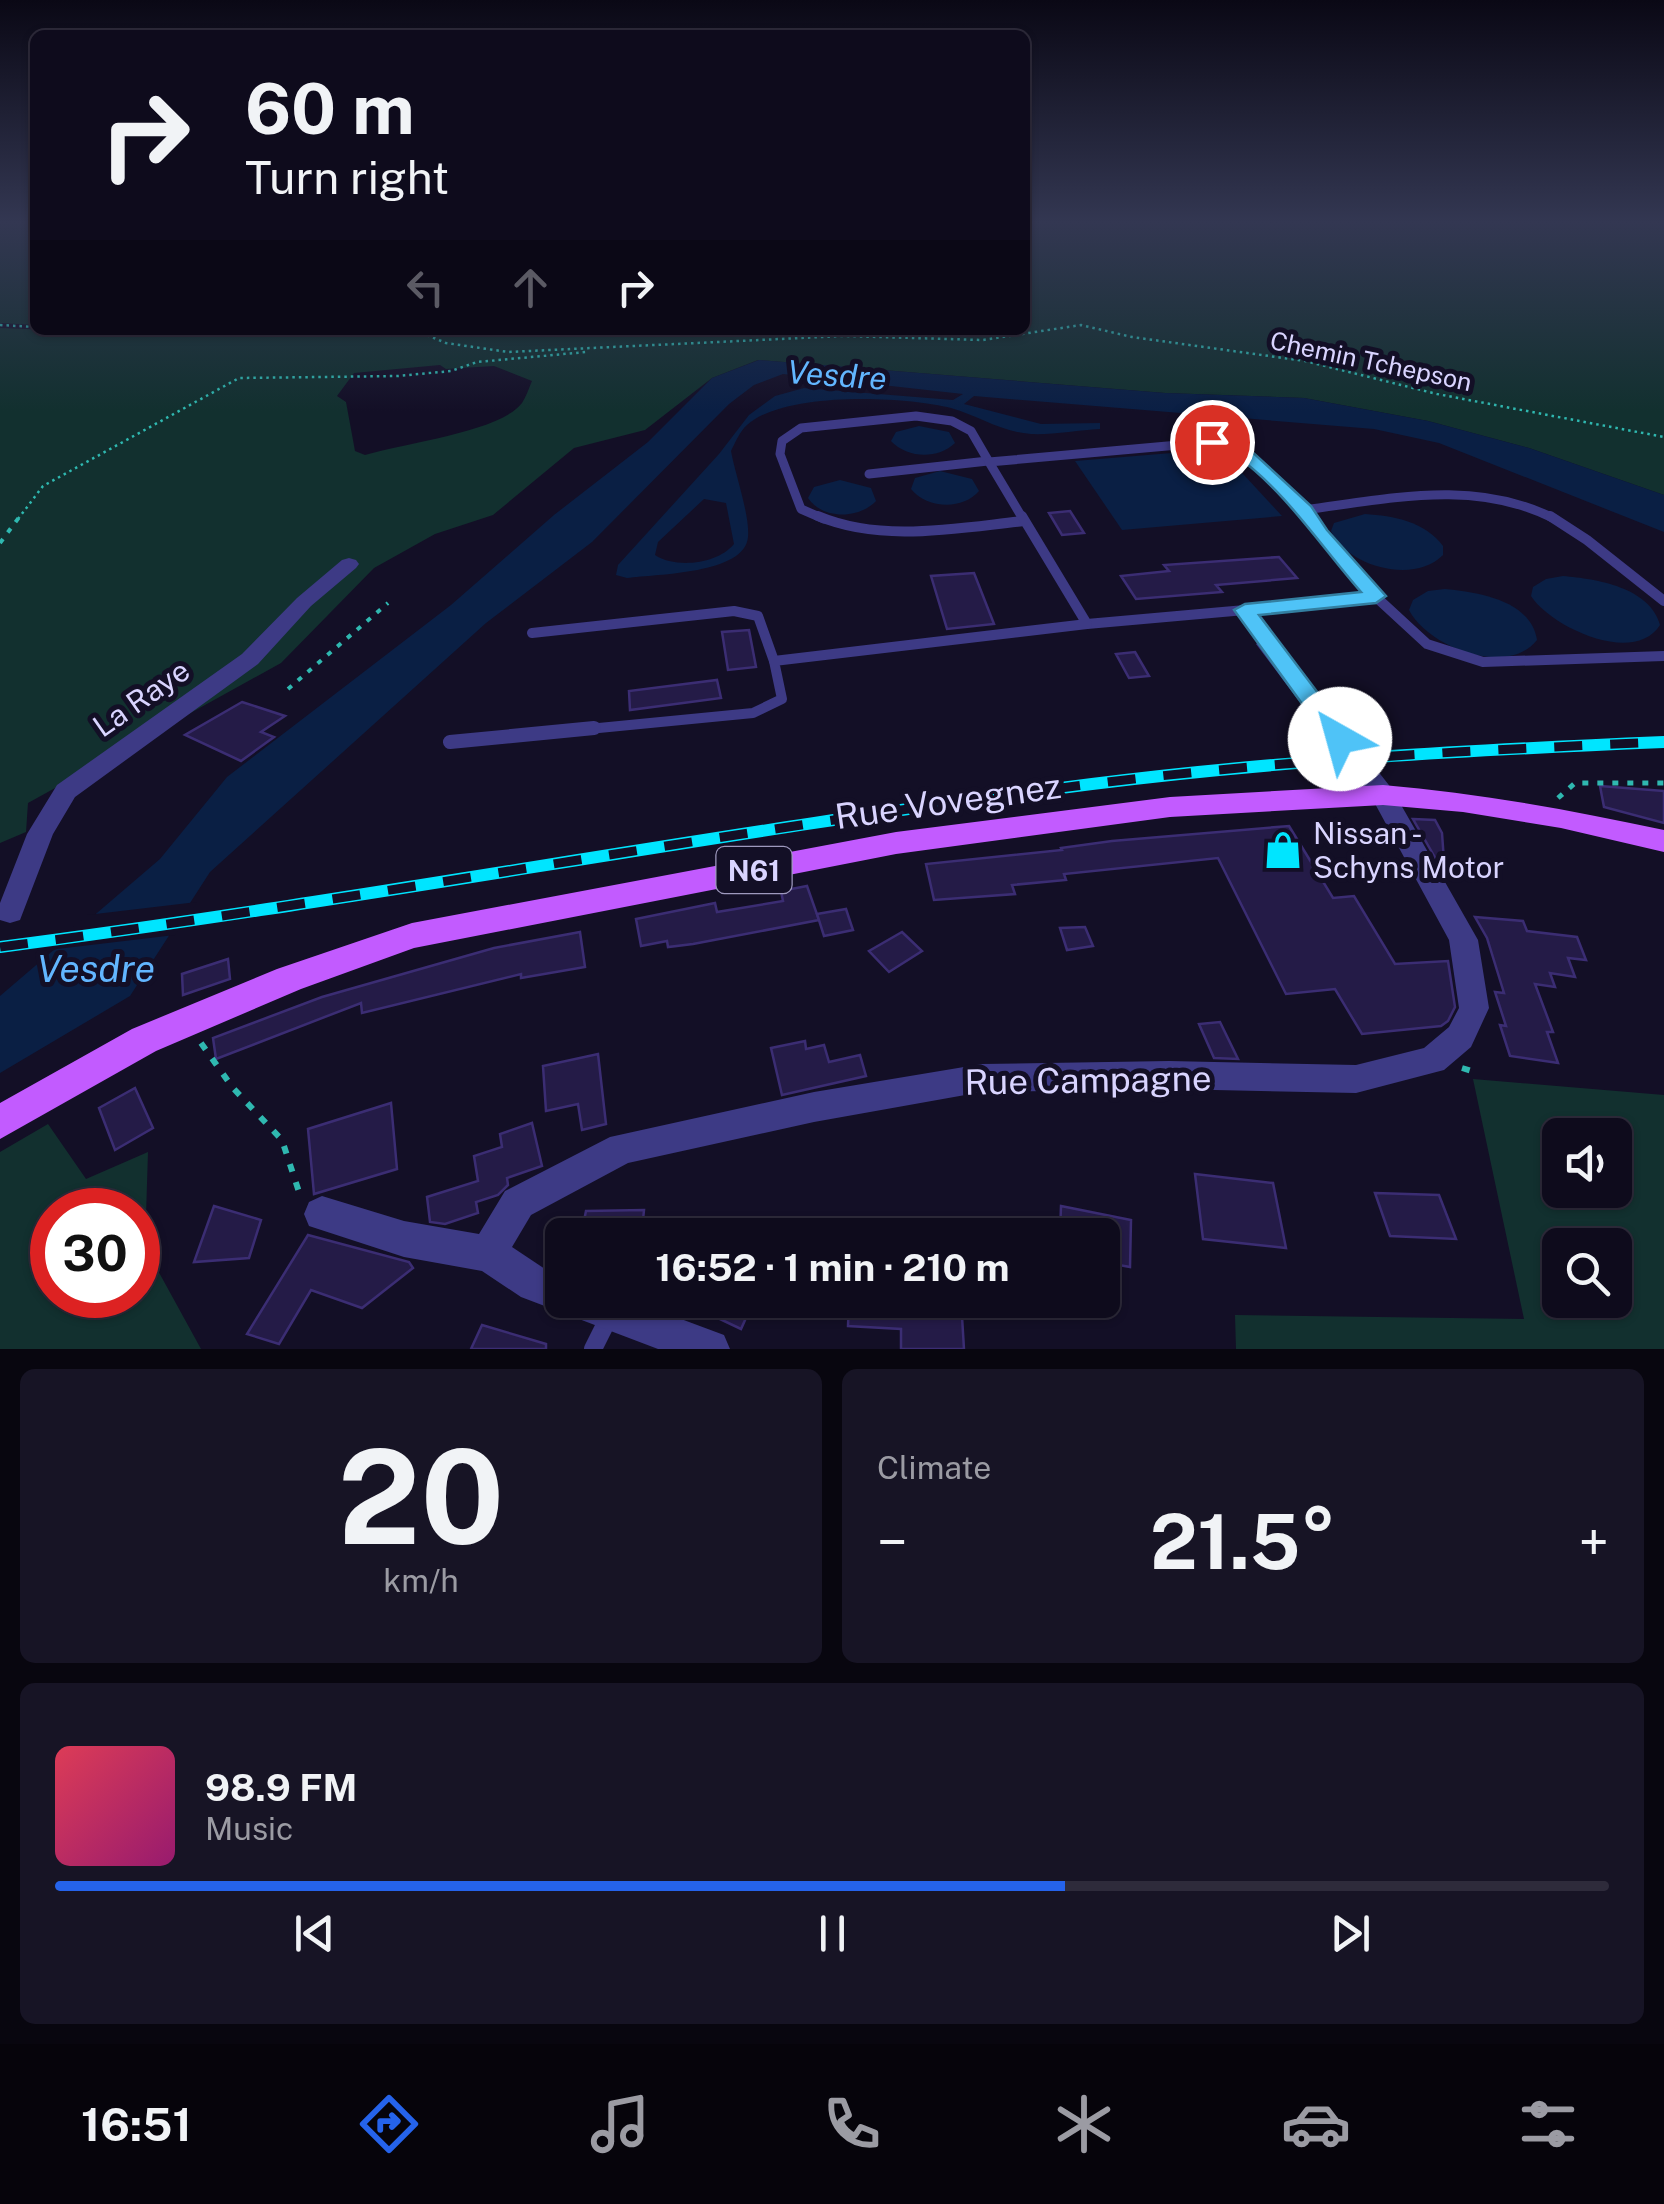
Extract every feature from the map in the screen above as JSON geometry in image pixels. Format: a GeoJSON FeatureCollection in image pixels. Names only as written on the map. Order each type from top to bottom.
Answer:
{"type":"FeatureCollection","features":[{"type":"Feature","properties":{"kind":"main road","name":"Rue Vovegnez"},"geometry":{"type":"LineString","coordinates":[[0,1122],[144,1040],[289,979],[412,936],[896,843],[1170,808],[1383,795],[1463,802],[1561,818],[1664,841]]}},
{"type":"Feature","properties":{"kind":"street","name":"La Raye"},"geometry":{"type":"LineString","coordinates":[[10,912],[40,829],[50,808],[66,791],[250,659],[304,602],[348,564]]}},
{"type":"Feature","properties":{"kind":"street"},"geometry":{"type":"LineString","coordinates":[[1267,644],[1340,739]]}},
{"type":"Feature","properties":{"kind":"street","name":"Rue Campagne"},"geometry":{"type":"LineString","coordinates":[[488,1253],[518,1203],[622,1148],[814,1107],[982,1078],[1169,1075],[1356,1079],[1433,1060],[1460,1036],[1474,1008],[1463,940],[1383,795],[1362,766]]}},
{"type":"Feature","properties":{"kind":"street"},"geometry":{"type":"LineString","coordinates":[[322,1214],[398,1239],[488,1253],[545,1288]]}},
{"type":"Feature","properties":{"kind":"street"},"geometry":{"type":"LineString","coordinates":[[627,1318],[710,1349]]}},
{"type":"Feature","properties":{"kind":"lane"},"geometry":{"type":"LineString","coordinates":[[1024,521],[890,534],[814,516],[801,510],[780,454],[782,441],[801,428],[916,416],[952,421],[971,431],[1087,624]]}},
{"type":"Feature","properties":{"kind":"lane"},"geometry":{"type":"LineString","coordinates":[[869,474],[1212,442],[1240,450],[1304,510],[1319,534],[1427,644],[1483,662],[1664,656]]}},
{"type":"Feature","properties":{"kind":"lane"},"geometry":{"type":"LineString","coordinates":[[1304,510],[1472,492],[1522,502],[1560,520],[1664,601]]}},
{"type":"Feature","properties":{"kind":"lane"},"geometry":{"type":"LineString","coordinates":[[774,662],[1087,624],[1376,596]]}},
{"type":"Feature","properties":{"kind":"lane"},"geometry":{"type":"LineString","coordinates":[[1245,610],[1267,644]]}},
{"type":"Feature","properties":{"kind":"lane"},"geometry":{"type":"LineString","coordinates":[[450,742],[753,713],[782,700],[758,616],[734,611],[532,633]]}},
{"type":"Feature","properties":{"kind":"lane"},"geometry":{"type":"LineString","coordinates":[[593,1349],[594,1318]]}},
{"type":"Feature","properties":{"kind":"path"},"geometry":{"type":"LineString","coordinates":[[0,325],[30,327]]}},
{"type":"Feature","properties":{"kind":"path","name":"Chemin Tchepson"},"geometry":{"type":"LineString","coordinates":[[1030,333],[1082,326],[1132,337],[1306,360],[1437,394],[1664,437]]}},
{"type":"Feature","properties":{"kind":"path","name":"Chemin Tchepson"},"geometry":{"type":"LineString","coordinates":[[424,335],[469,349],[508,352],[843,336],[983,340],[1018,335]]}},
{"type":"Feature","properties":{"kind":"path"},"geometry":{"type":"LineString","coordinates":[[0,543],[44,486],[238,378],[398,376],[451,371],[477,362],[610,348]]}},
{"type":"Feature","properties":{"kind":"path"},"geometry":{"type":"LineString","coordinates":[[288,689],[388,603]]}},
{"type":"Feature","properties":{"kind":"path"},"geometry":{"type":"LineString","coordinates":[[1561,818],[1558,796],[1576,782],[1664,783]]}},
{"type":"Feature","properties":{"kind":"path"},"geometry":{"type":"LineString","coordinates":[[192,1020],[213,1062],[282,1140],[297,1192],[322,1214]]}},
{"type":"Feature","properties":{"kind":"green space"},"geometry":{"type":"Polygon","coordinates":[[[0,286],[30,286],[30,325],[0,323],[0,286]]]}},
{"type":"Feature","properties":{"kind":"green space"},"geometry":{"type":"Polygon","coordinates":[[[1030,286],[1664,286],[1664,495],[1529,448],[1428,421],[1304,398],[1165,393],[758,360],[712,378],[645,430],[574,448],[493,515],[435,534],[374,568],[281,663],[28,803],[26,832],[0,843],[0,328],[30,329],[30,335],[1030,335],[1030,286]],[[440,365],[354,373],[337,396],[346,402],[355,451],[365,455],[449,435],[494,422],[510,413],[522,403],[532,381],[494,366],[446,369],[440,365]]]}},
{"type":"Feature","properties":{"kind":"green space"},"geometry":{"type":"Polygon","coordinates":[[[1473,1079],[1664,1095],[1664,1349],[1236,1349],[1235,1315],[1524,1319],[1473,1079]]]}},
{"type":"Feature","properties":{"kind":"green space"},"geometry":{"type":"Polygon","coordinates":[[[48,1124],[86,1179],[148,1152],[147,1188],[30,1188],[30,1318],[160,1318],[160,1274],[201,1349],[0,1349],[0,1152],[48,1124]]]}},
{"type":"Feature","properties":{"kind":"water","name":"Vesdre"},"geometry":{"type":"Polygon","coordinates":[[[759,360],[1165,393],[1304,398],[1428,421],[1529,448],[1664,495],[1664,532],[1439,443],[1374,429],[974,396],[964,404],[1041,424],[1100,423],[1100,429],[1031,434],[930,404],[846,399],[788,406],[765,414],[742,430],[731,451],[745,506],[748,537],[743,549],[732,558],[678,573],[627,578],[616,575],[618,565],[719,454],[749,415],[775,396],[804,388],[953,400],[963,394],[783,374],[754,385],[729,404],[592,542],[486,623],[210,872],[130,996],[0,1073],[0,996],[160,859],[227,777],[451,605],[554,515],[648,442],[712,378],[759,360]],[[704,499],[658,542],[655,555],[685,563],[708,560],[727,551],[734,544],[726,503],[704,499]]]}},
{"type":"Feature","properties":{"kind":"water"},"geometry":{"type":"Polygon","coordinates":[[[919,426],[949,432],[955,443],[940,452],[922,455],[905,451],[891,441],[896,432],[919,426]]]}},
{"type":"Feature","properties":{"kind":"water"},"geometry":{"type":"Polygon","coordinates":[[[1220,449],[1282,516],[1122,530],[1075,461],[1220,449]]]}},
{"type":"Feature","properties":{"kind":"water"},"geometry":{"type":"Polygon","coordinates":[[[940,471],[972,479],[979,491],[963,502],[944,505],[926,500],[911,489],[915,478],[940,471]]]}},
{"type":"Feature","properties":{"kind":"water"},"geometry":{"type":"Polygon","coordinates":[[[840,480],[871,488],[876,501],[860,511],[841,514],[823,510],[808,498],[814,487],[840,480]]]}},
{"type":"Feature","properties":{"kind":"water"},"geometry":{"type":"Polygon","coordinates":[[[1365,514],[1418,525],[1443,546],[1443,555],[1415,569],[1399,570],[1365,562],[1351,554],[1331,531],[1334,523],[1365,514]]]}},
{"type":"Feature","properties":{"kind":"water"},"geometry":{"type":"Polygon","coordinates":[[[1563,576],[1620,587],[1645,602],[1660,625],[1648,637],[1632,642],[1593,638],[1574,630],[1541,608],[1531,596],[1533,587],[1546,579],[1563,576]]]}},
{"type":"Feature","properties":{"kind":"water"},"geometry":{"type":"Polygon","coordinates":[[[1445,589],[1487,596],[1514,607],[1533,626],[1537,640],[1524,651],[1507,657],[1488,657],[1450,646],[1433,636],[1409,610],[1413,600],[1428,591],[1445,589]]]}},
{"type":"Feature","properties":{"kind":"pier"},"geometry":{"type":"Polygon","coordinates":[[[197,902],[175,935],[57,949],[40,955],[87,915],[197,902]]]}},
{"type":"Feature","properties":{"kind":"building"},"geometry":{"type":"Polygon","coordinates":[[[1070,511],[1084,533],[1062,535],[1049,513],[1070,511]]]}},
{"type":"Feature","properties":{"kind":"building"},"geometry":{"type":"Polygon","coordinates":[[[1279,557],[1297,578],[1216,585],[1222,592],[1136,599],[1121,576],[1169,571],[1164,565],[1279,557]]]}},
{"type":"Feature","properties":{"kind":"building"},"geometry":{"type":"Polygon","coordinates":[[[974,573],[994,624],[947,629],[931,576],[974,573]]]}},
{"type":"Feature","properties":{"kind":"building"},"geometry":{"type":"Polygon","coordinates":[[[749,630],[756,667],[728,670],[722,632],[749,630]]]}},
{"type":"Feature","properties":{"kind":"building"},"geometry":{"type":"Polygon","coordinates":[[[1135,652],[1149,676],[1129,678],[1116,654],[1135,652]]]}},
{"type":"Feature","properties":{"kind":"building"},"geometry":{"type":"Polygon","coordinates":[[[717,680],[721,698],[630,710],[629,691],[717,680]]]}},
{"type":"Feature","properties":{"kind":"building"},"geometry":{"type":"Polygon","coordinates":[[[242,702],[285,716],[261,732],[274,737],[241,761],[185,735],[242,702]]]}},
{"type":"Feature","properties":{"kind":"building"},"geometry":{"type":"Polygon","coordinates":[[[1600,786],[1664,791],[1664,823],[1604,807],[1600,786]]]}},
{"type":"Feature","properties":{"kind":"building"},"geometry":{"type":"Polygon","coordinates":[[[1413,819],[1435,820],[1442,833],[1445,875],[1413,819]]]}},
{"type":"Feature","properties":{"kind":"building"},"geometry":{"type":"Polygon","coordinates":[[[1289,826],[1333,898],[1354,896],[1395,964],[1448,961],[1455,1007],[1448,1021],[1441,1026],[1362,1034],[1335,989],[1286,994],[1218,858],[1064,874],[1066,880],[1012,885],[1015,894],[934,900],[926,864],[1112,841],[1289,826]]]}},
{"type":"Feature","properties":{"kind":"building"},"geometry":{"type":"Polygon","coordinates":[[[807,886],[819,920],[693,944],[668,947],[667,941],[641,946],[636,919],[715,903],[717,912],[783,901],[781,891],[807,886]]]}},
{"type":"Feature","properties":{"kind":"building"},"geometry":{"type":"Polygon","coordinates":[[[846,909],[853,930],[824,936],[817,914],[846,909]]]}},
{"type":"Feature","properties":{"kind":"building"},"geometry":{"type":"Polygon","coordinates":[[[1475,917],[1523,921],[1527,931],[1577,937],[1586,960],[1568,958],[1575,977],[1550,973],[1555,987],[1535,984],[1553,1032],[1547,1032],[1558,1063],[1510,1056],[1495,992],[1504,993],[1487,938],[1475,917]]]}},
{"type":"Feature","properties":{"kind":"building"},"geometry":{"type":"Polygon","coordinates":[[[1085,927],[1093,946],[1067,950],[1060,928],[1085,927]]]}},
{"type":"Feature","properties":{"kind":"building"},"geometry":{"type":"Polygon","coordinates":[[[580,932],[585,967],[521,978],[521,974],[362,1013],[361,1003],[216,1059],[213,1038],[322,997],[494,948],[580,932]]]}},
{"type":"Feature","properties":{"kind":"building"},"geometry":{"type":"Polygon","coordinates":[[[902,932],[922,951],[889,972],[869,951],[902,932]]]}},
{"type":"Feature","properties":{"kind":"building"},"geometry":{"type":"Polygon","coordinates":[[[228,959],[230,979],[183,995],[182,974],[228,959]]]}},
{"type":"Feature","properties":{"kind":"building"},"geometry":{"type":"Polygon","coordinates":[[[1220,1022],[1238,1059],[1214,1058],[1199,1024],[1220,1022]]]}},
{"type":"Feature","properties":{"kind":"building"},"geometry":{"type":"Polygon","coordinates":[[[805,1041],[806,1049],[824,1045],[829,1062],[860,1055],[866,1076],[782,1095],[771,1048],[805,1041]]]}},
{"type":"Feature","properties":{"kind":"building"},"geometry":{"type":"Polygon","coordinates":[[[598,1054],[606,1124],[582,1130],[578,1104],[546,1111],[543,1066],[598,1054]]]}},
{"type":"Feature","properties":{"kind":"building"},"geometry":{"type":"Polygon","coordinates":[[[135,1088],[153,1128],[115,1150],[99,1108],[135,1088]]]}},
{"type":"Feature","properties":{"kind":"building"},"geometry":{"type":"Polygon","coordinates":[[[391,1103],[397,1169],[314,1194],[308,1129],[391,1103]]]}},
{"type":"Feature","properties":{"kind":"building"},"geometry":{"type":"Polygon","coordinates":[[[532,1123],[542,1166],[507,1178],[508,1185],[498,1195],[476,1202],[478,1213],[445,1224],[430,1222],[427,1197],[478,1181],[474,1156],[502,1147],[500,1134],[532,1123]]]}},
{"type":"Feature","properties":{"kind":"building"},"geometry":{"type":"Polygon","coordinates":[[[1195,1174],[1273,1183],[1286,1248],[1203,1239],[1195,1174]]]}},
{"type":"Feature","properties":{"kind":"building"},"geometry":{"type":"Polygon","coordinates":[[[1375,1193],[1439,1195],[1456,1239],[1390,1236],[1375,1193]]]}},
{"type":"Feature","properties":{"kind":"building"},"geometry":{"type":"Polygon","coordinates":[[[214,1206],[261,1220],[249,1258],[194,1262],[214,1206]]]}},
{"type":"Feature","properties":{"kind":"building"},"geometry":{"type":"Polygon","coordinates":[[[1061,1206],[1131,1220],[1130,1267],[1120,1265],[1120,1218],[1061,1218],[1061,1206]]]}},
{"type":"Feature","properties":{"kind":"building"},"geometry":{"type":"Polygon","coordinates":[[[644,1210],[643,1218],[585,1218],[586,1211],[644,1210]]]}},
{"type":"Feature","properties":{"kind":"building"},"geometry":{"type":"Polygon","coordinates":[[[308,1235],[409,1262],[413,1268],[362,1308],[311,1290],[279,1344],[247,1334],[308,1235]]]}},
{"type":"Feature","properties":{"kind":"building"},"geometry":{"type":"Polygon","coordinates":[[[718,1318],[746,1318],[741,1329],[718,1318]]]}},
{"type":"Feature","properties":{"kind":"building"},"geometry":{"type":"Polygon","coordinates":[[[848,1318],[962,1318],[964,1349],[901,1349],[901,1329],[848,1326],[848,1318]]]}},
{"type":"Feature","properties":{"kind":"building"},"geometry":{"type":"Polygon","coordinates":[[[482,1325],[546,1344],[546,1349],[471,1349],[482,1325]]]}},
{"type":"Feature","properties":{"kind":"tunnel"},"geometry":{"type":"LineString","coordinates":[[1341,739],[1361,767]]}},
{"type":"Feature","properties":{"kind":"railway"},"geometry":{"type":"LineString","coordinates":[[0,947],[1092,784],[1378,757],[1664,742]]}},
{"type":"Feature","properties":{"kind":"place","name":"Nissan - Schyns Motor"},"geometry":{"type":"Point","coordinates":[1283,850]}},
{"type":"Feature","properties":{"kind":"route"},"geometry":{"type":"LineString","coordinates":[[1212,442],[1240,450],[1304,510],[1319,534],[1376,596],[1245,610],[1340,739]]}}]}
